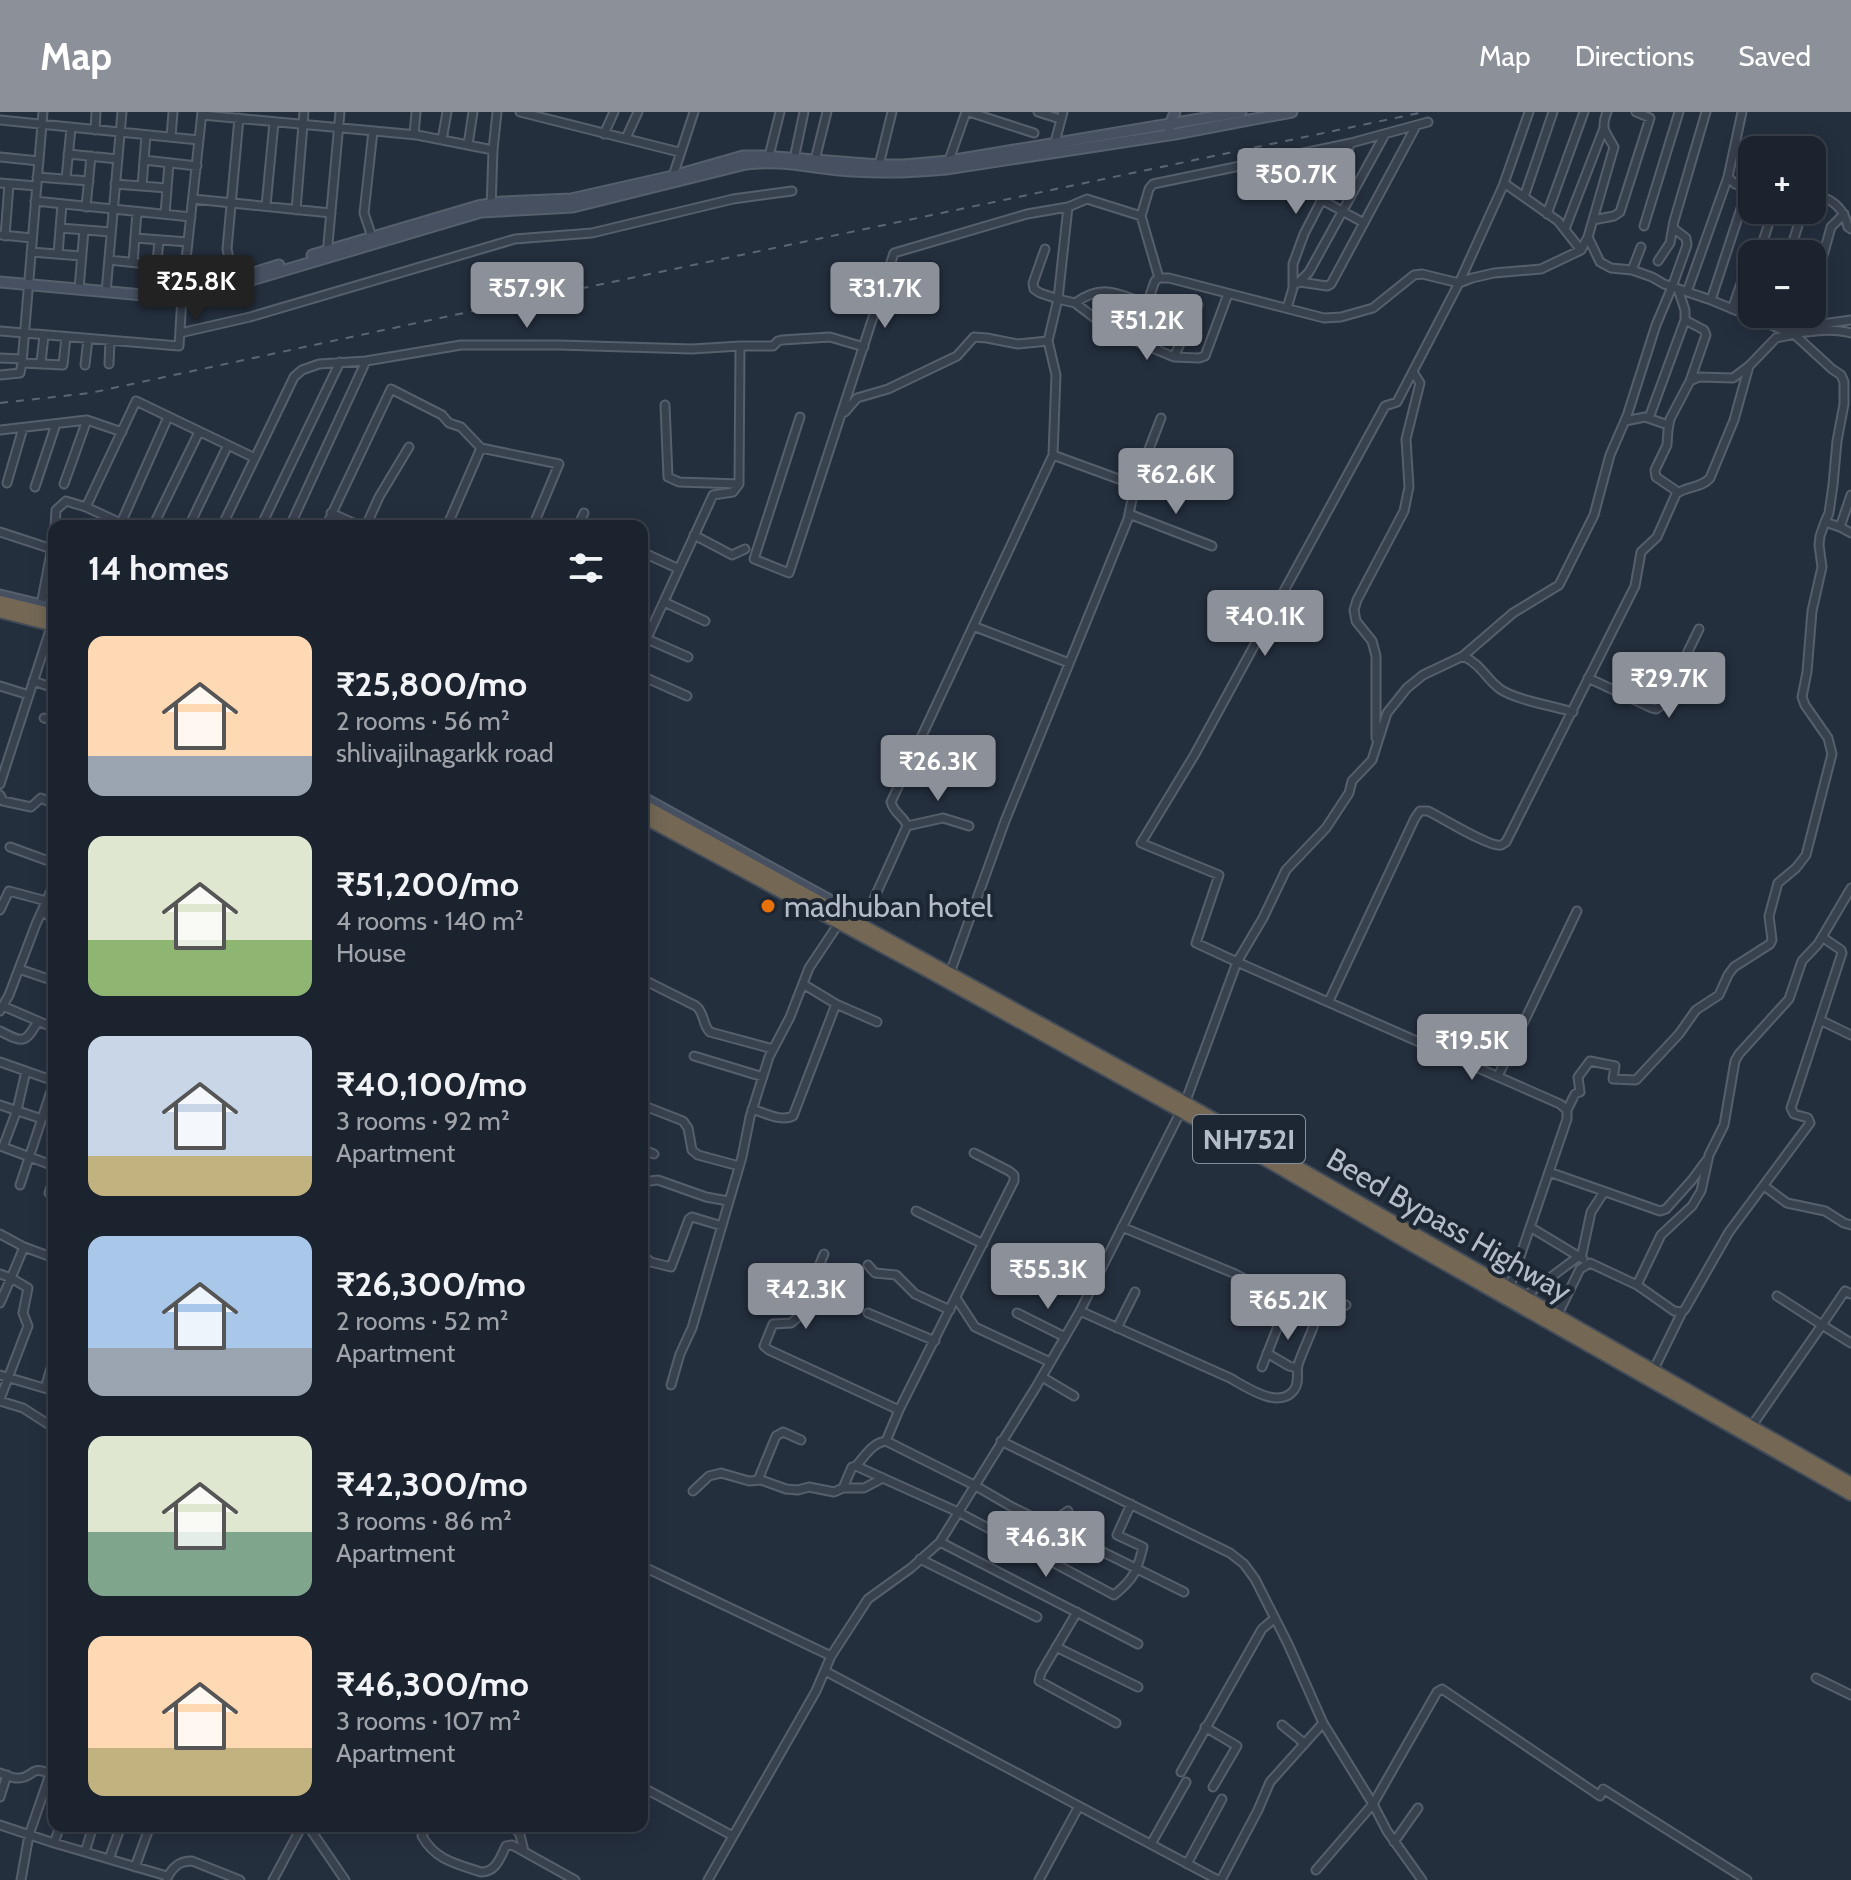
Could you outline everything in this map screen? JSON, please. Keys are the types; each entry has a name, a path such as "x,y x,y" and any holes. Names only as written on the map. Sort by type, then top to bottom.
{"highway":[{"path":"0,602 48,614"},
{"path":"0,611 48,626"},
{"name":"Beed Bypass Highway","path":"648,809 842,923"},
{"name":"Beed Bypass Highway","path":"648,822 842,923 950,973 1851,1494"},
{"name":"Beed Bypass Highway","path":"863,931 1524,1297 1851,1484"}],"street":[{"path":"14,122 15,112"},
{"path":"0,375 20,373 22,361 43,112"},
{"path":"95,130 96,112"},
{"path":"106,292 122,112"},
{"path":"171,137 173,112"},
{"path":"296,210 304,112"},
{"path":"327,254 340,112"},
{"path":"414,135 416,112"},
{"path":"442,140 447,112"},
{"path":"468,145 473,112"},
{"path":"491,208 495,112"},
{"path":"520,112 679,152"},
{"path":"604,134 614,112"},
{"path":"626,138 638,112"},
{"path":"673,176 694,112"},
{"path":"768,160 780,112"},
{"path":"794,159 804,112"},
{"path":"814,164 827,112"},
{"path":"879,165 892,112"},
{"path":"947,165 967,112 1034,133"},
{"path":"1038,112 1062,116 1054,148"},
{"path":"1173,129 1175,112"},
{"path":"1173,129 1184,112"},
{"path":"1173,129 1241,112"},
{"path":"187,297 233,278 481,212 502,202 571,199 673,176 743,156 877,172 911,172 1292,112"},
{"path":"1529,112 1504,183 1459,283 1413,372 1397,402 1385,406 1378,417 1195,754 1141,843 1219,875 1196,943 1498,1076 1567,1110"},
{"path":"1524,197 1553,112"},
{"path":"1547,214 1584,112"},
{"path":"1134,340 1155,281 1159,278 1324,318 1341,317 1373,308 1414,275 1459,283 1494,273 1541,269 1581,250 1588,237 1614,147 1605,134 1603,123 1607,112"},
{"path":"1593,220 1620,212 1650,118 1636,112"},
{"path":"1644,226 1679,112"},
{"path":"1658,261 1670,243 1706,112"},
{"path":"708,1880 816,1691 831,1656 868,1599 940,1542 1042,1377 1080,1311 1183,1107 1237,962 1286,870 1326,828 1349,793 1352,781 1372,760 1387,713 1407,688 1423,675 1463,656 1513,613 1559,585 1588,532 1610,455 1625,421 1656,325 1679,290 1728,177 1742,112"},
{"path":"0,331 179,346 187,297 188,242 202,113 414,135 493,150"},
{"path":"233,278 227,249 239,118"},
{"path":"0,120 199,140"},
{"path":"266,206 274,122"},
{"path":"1159,278 1141,216 1153,184 1351,143 1428,122"},
{"path":"1297,285 1331,284 1416,126"},
{"path":"66,179 71,128"},
{"path":"1565,229 1604,128"},
{"path":"372,237 364,213 373,131"},
{"path":"142,186 146,135"},
{"path":"1287,308 1297,285 1309,272 1385,135"},
{"path":"1297,285 1293,264 1304,234 1351,143"},
{"path":"68,154 118,159"},
{"path":"86,207 91,156"},
{"path":"0,157 39,161"},
{"path":"0,282 187,297 201,295 372,237 491,208 573,207 768,160 794,159 814,164 947,165"},
{"path":"144,160 197,166"},
{"path":"165,214 169,163"},
{"path":"1728,177 1738,185"},
{"path":"32,238 2,235 4,184 66,179 89,181"},
{"path":"1504,183 1558,221 1581,250"},
{"path":"115,184 167,188"},
{"path":"180,333 250,317 515,239 592,233 733,199 792,191"},
{"path":"1826,197 1839,207 1851,229"},
{"path":"193,199 331,213"},
{"path":"800,417 754,559 789,573 894,253 1027,214 1068,207 1087,199 1141,216"},
{"path":"1322,200 1364,223"},
{"path":"35,201 191,217"},
{"path":"58,254 62,204"},
{"path":"863,931 907,826 893,810 891,802 1053,455 1056,375 1048,341 1058,299 1068,207"},
{"path":"133,262 137,212"},
{"path":"1826,244 1831,227 1844,214"},
{"path":"1711,300 1738,224"},
{"path":"60,228 111,232"},
{"path":"1649,418 1685,320 1679,290 1688,242 1673,228"},
{"path":"79,289 84,230"},
{"path":"1588,237 1600,262 1611,268 1632,270 1738,311"},
{"path":"135,238 188,242"},
{"path":"154,296 159,240"},
{"path":"1632,270 1641,247"},
{"path":"1045,249 1033,283 1034,289 1075,303 1112,331 1174,357 1205,356 1228,294"},
{"path":"31,252 81,256"},
{"path":"109,260 157,265"},
{"path":"1075,303 1089,293 1107,291 1147,304"},
{"path":"1732,309 1738,292"},
{"path":"1174,357 1198,305"},
{"path":"1155,349 1171,311"},
{"path":"1678,492 1656,477 1655,473 1667,445 1668,425 1690,381 1706,335 1704,330 1685,320"},
{"path":"1826,323 1851,320"},
{"path":"1509,1289 1567,1119 1567,1110 1575,1094 1580,1092 1578,1077 1590,1061 1615,1066 1613,1079 1636,1080 1679,1034 1696,1010 1719,995 1734,967 1770,944 1768,920 1776,889 1780,880 1796,868 1806,855 1832,754 1828,738 1802,697 1812,611 1822,567 1820,536 1829,513 1837,441 1848,382 1795,335 1779,328"},
{"path":"1804,332 1810,328"},
{"path":"1690,381 1699,377 1733,378 1776,338 1817,330 1851,333"},
{"path":"41,362 44,336"},
{"path":"0,358 63,365 66,337"},
{"path":"225,520 294,377 302,370 319,364 366,361 461,345 692,349 773,346 782,340 830,337 864,347"},
{"path":"841,417 857,398 888,389 957,356 974,337 1018,344 1048,341"},
{"path":"85,365 88,339"},
{"path":"109,364 110,341"},
{"path":"648,637 713,495 733,492 739,484 740,346"},
{"path":"293,520 366,361"},
{"path":"264,520 340,362"},
{"path":"1329,1001 1420,811 1428,811 1496,846 1506,842 1637,582 1641,552 1657,537 1678,492 1705,483 1710,478 1734,420 1749,366"},
{"path":"1376,746 1376,656 1372,641 1356,621 1354,610 1404,511 1409,487 1406,439 1420,383 1413,372"},
{"path":"328,520 391,389 461,427 481,448 559,464 536,520"},
{"path":"86,507 136,401 255,458"},
{"path":"665,405 668,477 679,482 739,484"},
{"path":"126,520 168,417"},
{"path":"950,973 1005,821 1129,514 1135,485 1161,418"},
{"path":"1625,421 1649,418 1668,425"},
{"path":"0,430 87,420 122,432"},
{"path":"64,484 87,420"},
{"path":"35,487 56,424"},
{"path":"7,483 23,428"},
{"path":"156,520 199,432"},
{"path":"192,520 228,445"},
{"path":"366,520 409,447"},
{"path":"450,520 481,448"},
{"path":"1053,455 1135,485"},
{"path":"1840,527 1851,495"},
{"path":"55,520 56,510 66,501 113,520"},
{"path":"331,513 348,520"},
{"path":"581,520 584,513"},
{"path":"1129,514 1212,546"},
{"path":"1825,522 1851,533"},
{"path":"0,532 48,548"},
{"path":"694,535 732,555 745,549"},
{"path":"648,555 679,569"},
{"path":"41,605 48,569"},
{"path":"0,595 48,607"},
{"path":"664,602 705,621"},
{"path":"0,617 48,627"},
{"path":"973,626 1069,663"},
{"path":"1588,678 1658,708 1699,629"},
{"path":"648,639 688,657"},
{"path":"0,784 48,641"},
{"path":"1463,656 1477,663 1500,689 1573,712"},
{"path":"648,679 687,696"},
{"path":"33,681 48,686"},
{"path":"0,686 29,695"},
{"path":"44,718 48,719"},
{"path":"0,795 3,801 31,807 41,798 48,801"},
{"path":"648,800 848,910 809,968 790,1017 773,1049 752,1109 739,1166 692,1328 671,1385"},
{"path":"907,826 943,818 969,826"},
{"path":"10,847 48,861"},
{"path":"1549,1172 1660,1211 1666,1209 1692,1180 1724,1125 1739,1054 1789,999 1802,961 1816,947 1851,888"},
{"path":"0,910 9,891 46,901"},
{"path":"48,897 1,1008 48,1025"},
{"path":"1498,1076 1577,911"},
{"path":"42,912 48,916"},
{"path":"1652,1371 1729,1232 1810,1123 1808,1118 1794,1114 1791,1108 1842,953 1822,937"},
{"path":"19,969 48,979"},
{"path":"648,982 701,1010 710,1032 773,1049"},
{"path":"803,984 836,1004 877,1022"},
{"path":"752,1109 783,1119 793,1116 836,1004"},
{"path":"1820,1020 1851,1035"},
{"path":"0,1031 18,1041 25,1040 38,1021"},
{"path":"694,1056 763,1077"},
{"path":"0,1062 48,1079"},
{"path":"26,1071 17,1110 2,1146 48,1164"},
{"path":"20,1185 48,1100"},
{"path":"0,1105 42,1119"},
{"path":"648,1107 683,1121 688,1128 692,1150 698,1155 739,1166"},
{"path":"648,1152 654,1154"},
{"path":"886,1441 1014,1181 1014,1175 974,1153"},
{"path":"1637,1285 1661,1235 1697,1199 1709,1155"},
{"path":"648,1181 658,1180 706,1197 728,1201"},
{"path":"1764,1186 1787,1203 1825,1211 1851,1225"},
{"path":"1524,1297 1583,1252 1591,1212 1604,1192"},
{"path":"916,1211 983,1244"},
{"path":"648,1260 671,1267 692,1217 722,1226"},
{"path":"1122,1227 1233,1273 1317,1316 1346,1305"},
{"path":"1530,1227 1590,1263 1637,1285 1674,1311 1682,1312"},
{"path":"0,1234 48,1257"},
{"path":"0,1303 24,1247"},
{"path":"824,1254 797,1318 791,1323 773,1324 764,1346 899,1410"},
{"path":"1557,1316 1580,1269 1590,1263"},
{"path":"868,1265 875,1273 896,1275 915,1294 950,1310"},
{"path":"0,1274 28,1288 23,1313 28,1326 0,1400 23,1408 48,1424"},
{"path":"1751,1427 1845,1291 1851,1294"},
{"path":"1117,1328 1135,1292"},
{"path":"1777,1296 1851,1343"},
{"path":"956,1298 975,1327 1050,1362"},
{"path":"1262,1367 1289,1302"},
{"path":"1080,1311 1271,1398 1286,1397 1293,1391 1298,1380 1297,1368 1317,1316"},
{"path":"868,1313 935,1341"},
{"path":"1017,1313 1065,1337"},
{"path":"1267,1353 1297,1368"},
{"path":"0,1375 48,1389"},
{"path":"1042,1377 1074,1396"},
{"path":"45,1388 48,1378"},
{"path":"758,1480 776,1436 783,1432 801,1440"},
{"path":"843,1488 852,1467 872,1447 886,1441 1184,1592"},
{"path":"1001,1441 1237,1557 1250,1572 1275,1618 1323,1723 1419,1879"},
{"path":"856,1466 958,1512 1114,1595 1130,1583 1138,1569 1143,1547 1117,1535 1131,1504"},
{"path":"693,1491 709,1476 718,1473 792,1490 809,1487 834,1492 843,1488 864,1488 883,1478"},
{"path":"1051,1526 1053,1521 1068,1511"},
{"path":"940,1542 1138,1644"},
{"path":"920,1559 1037,1617"},
{"path":"648,1569 831,1656"},
{"path":"1077,1612 1039,1681 1116,1723"},
{"path":"1181,1772 1262,1629 1275,1618"},
{"path":"1056,1647 1138,1687"},
{"path":"825,1671 1219,1880 1270,1782 1323,1723"},
{"path":"1816,1678 1851,1695"},
{"path":"1316,1870 1373,1804 1437,1692 1442,1689 1600,1796 1603,1789 1747,1880"},
{"path":"1282,1725 1304,1743"},
{"path":"1205,1727 1237,1746 1213,1787"},
{"path":"0,1797 4,1774 19,1779 34,1771 48,1770"},
{"path":"21,1880 29,1835 48,1781"},
{"path":"1151,1844 1186,1782"},
{"path":"648,1790 733,1836"},
{"path":"1187,1864 1222,1799"},
{"path":"1039,1880 1079,1806"},
{"path":"1394,1842 1418,1808"},
{"path":"0,1825 167,1878 175,1866 192,1861 240,1880"},
{"path":"54,1843 58,1832"},
{"path":"85,1852 91,1832"},
{"path":"109,1859 119,1832"},
{"path":"135,1867 148,1832"},
{"path":"273,1880 301,1832"},
{"path":"309,1832 345,1880"},
{"path":"424,1832 422,1838 438,1856 481,1872 494,1868 508,1844 575,1880"},
{"path":"518,1832 524,1851"}],"railway":[{"path":"0,403 90,393 1424,112"}],"place":[{"name":"madhuban hotel","path":"768,906"}]}
